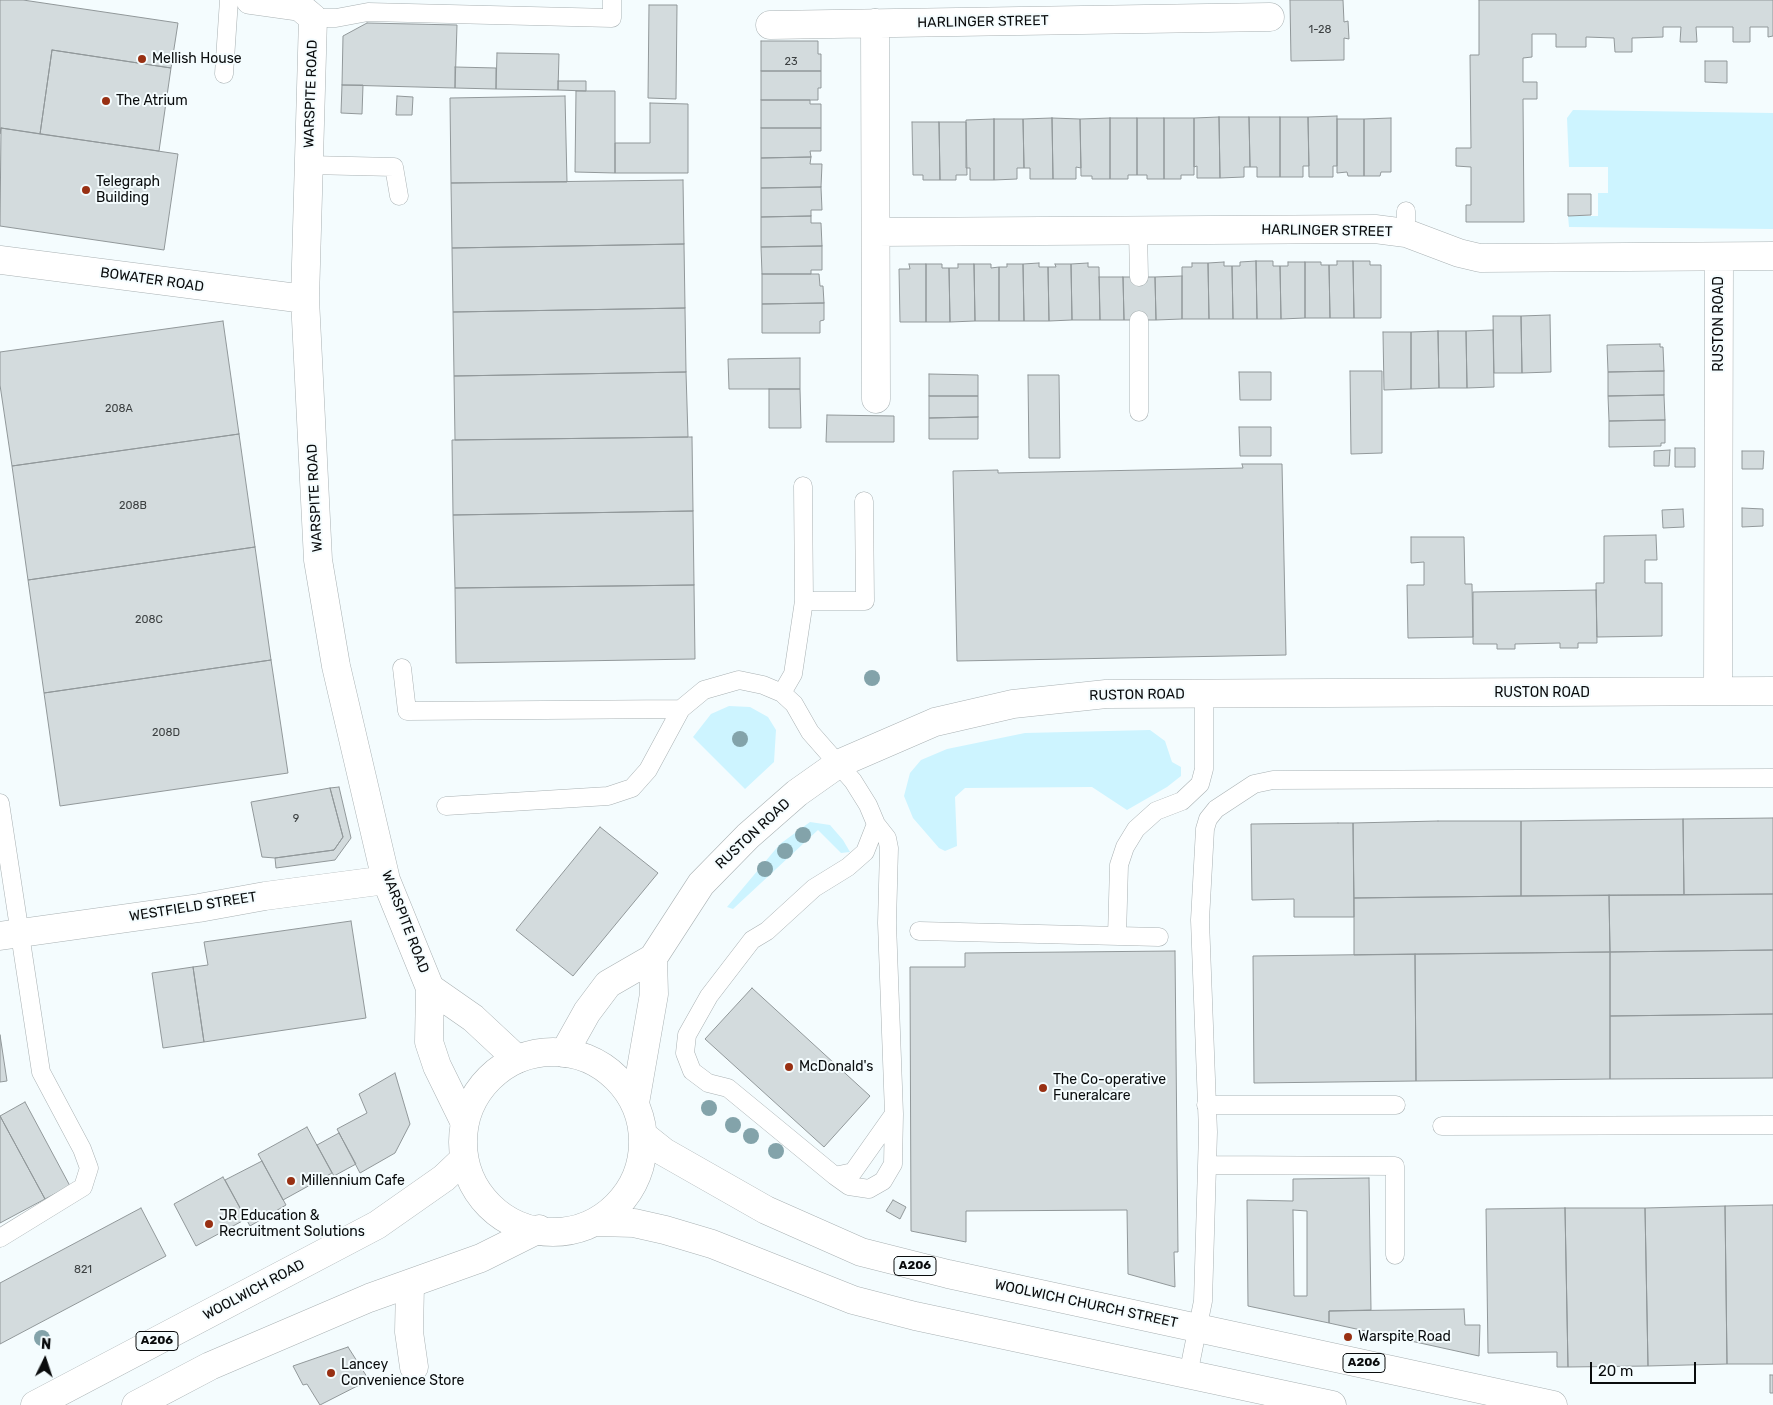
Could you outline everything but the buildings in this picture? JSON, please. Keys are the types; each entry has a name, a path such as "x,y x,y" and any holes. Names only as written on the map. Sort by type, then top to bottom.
{"street":[{"path":"250,0 305,8"},
{"name":"WARSPITE ROAD","path":"305,8 309,165 305,299 318,560 336,666 386,880 430,988 430,1042 437,1066 464,1121"},
{"name":"HARLINGER STREET","path":"770,25 1270,16"},
{"path":"875,23 876,399"},
{"name":"HARLINGER STREET","path":"876,232 1375,229 1406,222 1459,254 1480,258 1719,258 1773,256"},
{"name":"RUSTON ROAD","path":"1718,691 1719,258"},
{"name":"BOWATER ROAD","path":"0,260 305,299"},
{"name":"RUSTON ROAD","path":"564,1053 588,1012 608,984 653,958 701,884 748,836 797,793 838,764 935,722 1013,704 1106,694 1773,691"},
{"name":"WESTFIELD STREET","path":"10,934 386,880"},
{"path":"636,1103 616,1077 592,1061 564,1053 540,1053 517,1059 485,1084 474,1099 464,1121 463,1160 469,1182 480,1198 493,1211 509,1220 539,1229 573,1230 597,1222 615,1211 629,1193 637,1176 644,1136 636,1103 654,994 653,958"},
{"name":"WARSPITE ROAD","path":"430,988 473,1018 495,1041 517,1059"},
{"name":"WOOLWICH CHURCH STREET","path":"644,1136 664,1152 766,1210 861,1252 966,1278 1553,1405"},
{"name":"WOOLWICH ROAD","path":"35,1405 377,1225 444,1178 463,1160"},
{"path":"597,1222 634,1223 665,1230 730,1251 853,1300 908,1314 1332,1405"},
{"path":"136,1405 210,1366 369,1298 481,1258 539,1229"},
{"path":"410,1284 409,1332 414,1366"}],"lane":[{"path":"224,74 229,0"},
{"path":"305,8 336,18 368,12 612,18 612,0"},
{"path":"309,165 394,166 399,196"},
{"path":"1138,231 1139,277"},
{"path":"1139,320 1139,412"},
{"path":"782,693 792,674 804,601 804,486"},
{"path":"804,601 865,601 864,501"},
{"path":"402,668 407,711 681,709"},
{"path":"446,806 608,796 632,788 648,770 681,709 704,690 739,680 763,685 782,693 794,704 810,732 863,796 876,824 887,838 889,848 887,923 894,1114 893,1164 883,1181 869,1189 850,1186 835,1176 728,1088 708,1083 692,1071 686,1053 687,1035 709,996 752,940 767,931 814,888 848,867 865,852 876,824"},
{"path":"1118,936 1119,865 1125,847 1136,829 1156,810 1182,801 1200,784 1204,769 1204,695"},
{"path":"1188,1375 1203,1301 1207,1165 1200,920 1205,829 1208,820 1216,809 1254,784 1273,780 1773,778"},
{"path":"0,803 10,934 41,1072 82,1149 89,1168 84,1186 0,1238"},
{"path":"919,931 1159,937"},
{"path":"1206,1105 1396,1105"},
{"path":"835,1176 853,1172 894,1114"},
{"path":"1442,1126 1773,1125"},
{"path":"1207,1165 1396,1166 1395,1255"}],"shaded area":[{"path":"1573,110 1773,113 1773,229 1569,227 1568,216 1598,216 1598,193 1608,193 1608,167 1569,167 1567,118"},
{"path":"729,706 750,707 768,717 776,730 774,762 745,789 693,737 711,714"},
{"path":"1150,730 1165,741 1172,762 1181,767 1181,776 1167,787 1127,810 1092,787 965,788 955,797 957,846 945,851 939,848 913,818 904,796 910,773 921,760 947,749 1025,733"},
{"path":"810,822 830,825 843,840 850,852 841,853 818,830 733,909 727,907 780,844"}],"place":[{"name":"Mellish House","path":"142,59"},
{"name":"The Atrium","path":"106,101"},
{"name":"Telegraph Building","path":"86,190"},
{"name":"McDonald's","path":"789,1067"},
{"name":"The Co-operative Funeralcare","path":"1043,1088"},
{"name":"Millennium Cafe","path":"291,1181"},
{"name":"JR Education & Recruitment Solutions","path":"209,1224"},
{"name":"Warspite Road","path":"1348,1337"},
{"name":"Lancey Convenience Store","path":"331,1373"}]}
